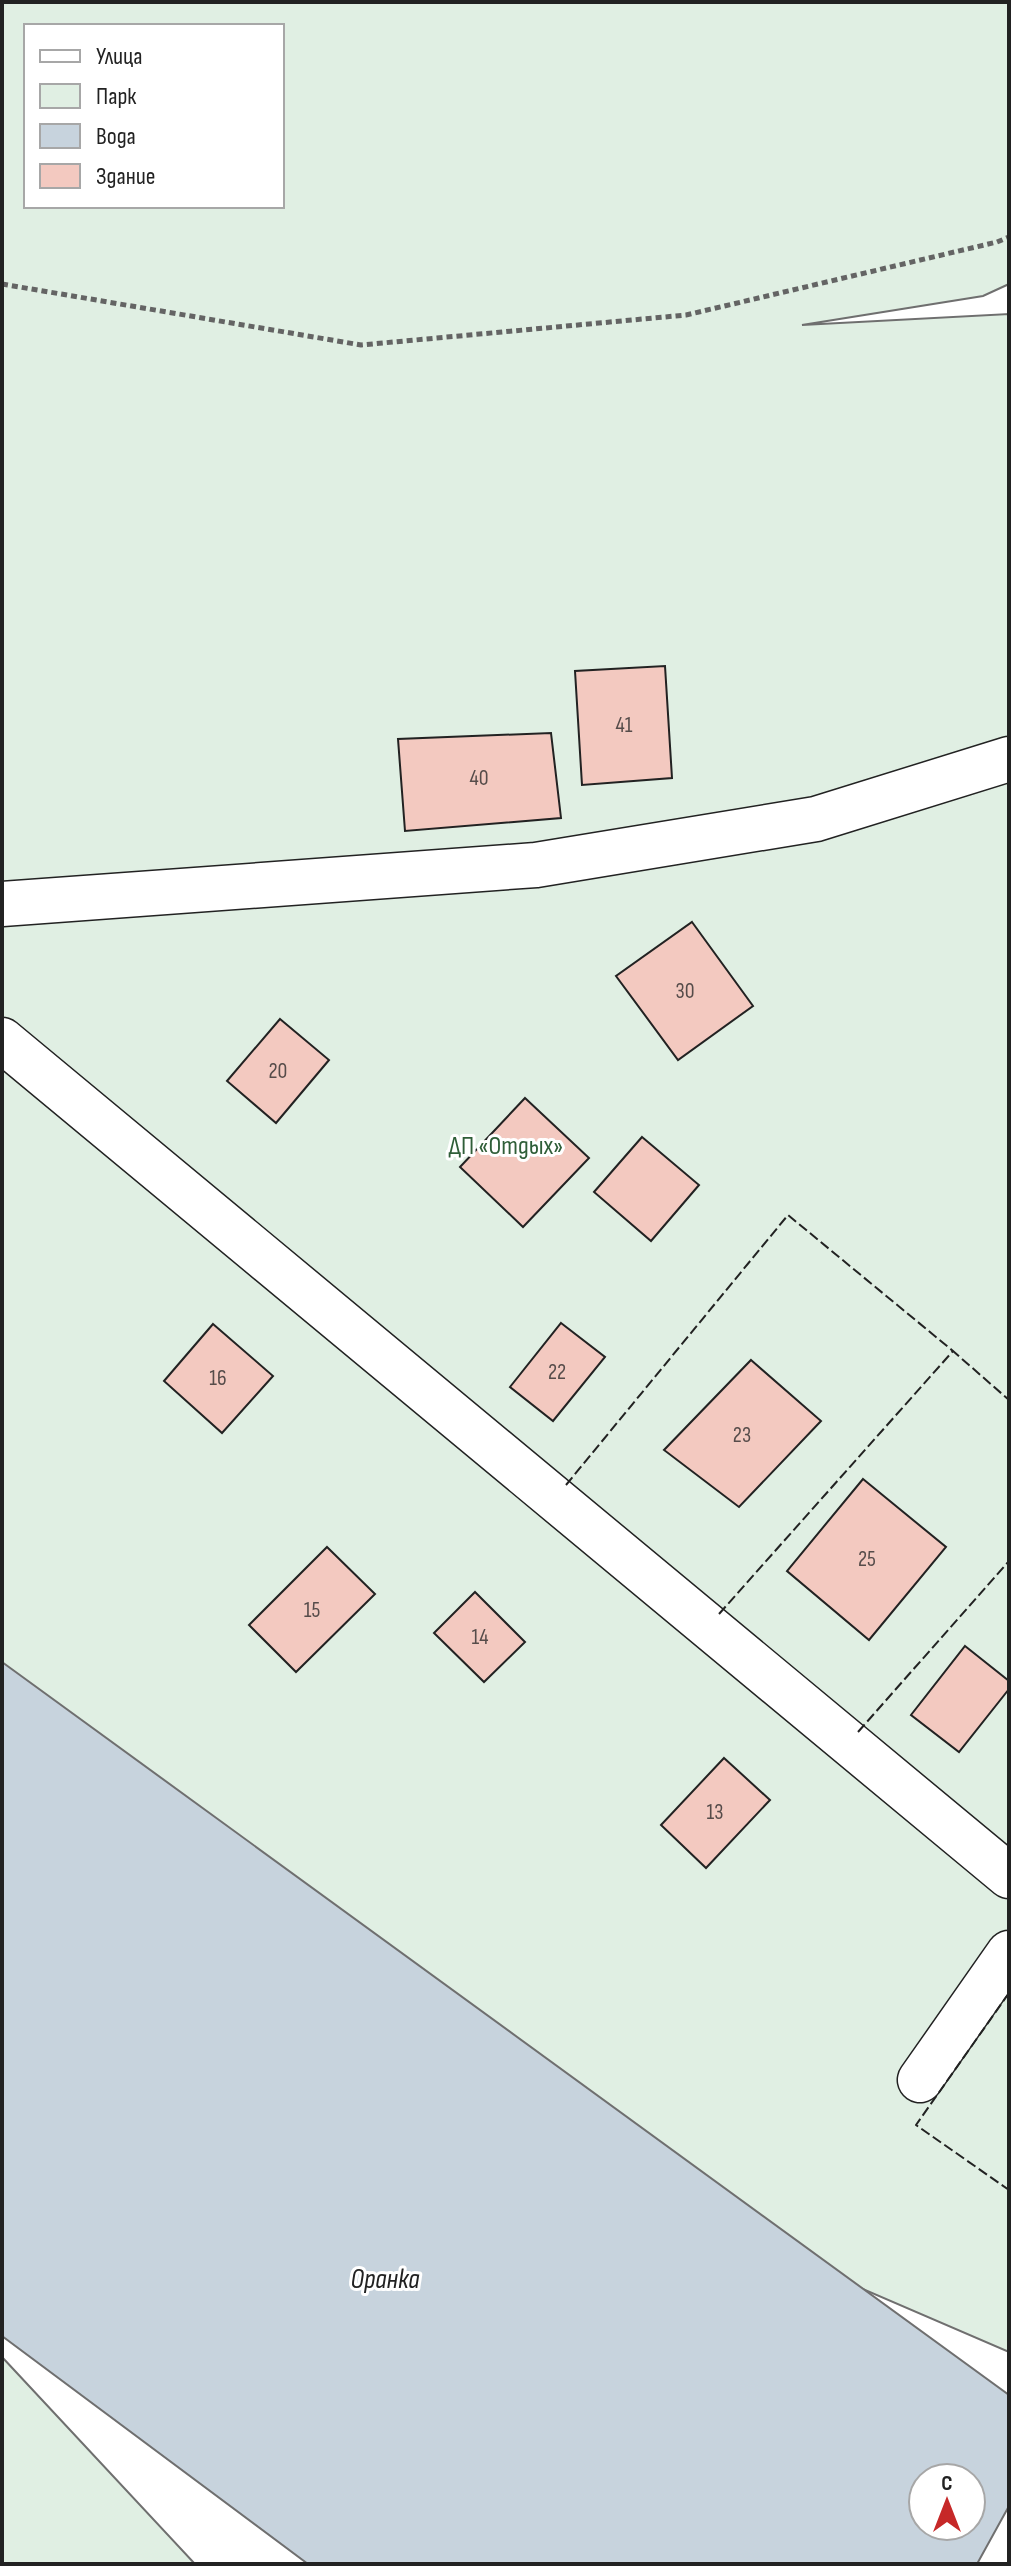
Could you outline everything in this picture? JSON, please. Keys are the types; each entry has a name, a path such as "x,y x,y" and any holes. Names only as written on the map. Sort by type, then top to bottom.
{"lane":[{"path":"2,904 536,865 816,819 1009,759"},
{"path":"2,1040 1009,1876"},
{"path":"920,2080 1009,1953"}],"path":[{"path":"2,284 361,345 686,315 1009,237"}],"green space":[{"name":"ДП «Отдых»","path":"2,2 1009,2 1009,284 983,296 802,325 1009,314 1009,2352 2,1918"},
{"path":"2,2357 195,2564 2,2564"}],"water":[{"name":"Оранка","path":"2,1662 1009,2395 1009,2506 977,2564 308,2564 2,2336"}],"building":[{"path":"665,666 672,778 582,785 575,671"},
{"path":"551,733 561,818 405,831 398,739"},
{"path":"692,922 753,1006 678,1060 616,976"},
{"path":"280,1019 329,1060 276,1123 227,1081"},
{"path":"525,1098 589,1158 523,1227 460,1167"},
{"path":"642,1137 699,1185 651,1241 594,1192"},
{"path":"561,1323 605,1357 553,1421 510,1387"},
{"path":"213,1324 273,1376 222,1433 164,1381"},
{"path":"751,1360 821,1421 739,1507 664,1450"},
{"path":"863,1479 946,1547 869,1640 787,1571"},
{"path":"327,1547 375,1594 296,1672 249,1625"},
{"path":"475,1592 525,1642 484,1682 434,1633"},
{"path":"965,1646 1009,1681 1009,1689 959,1752 911,1715"},
{"path":"724,1758 770,1800 706,1868 661,1825"}],"fence":[{"path":"566,1485 788,1215 953,1351"},
{"path":"719,1614 953,1351 1009,1400"},
{"path":"858,1732 1009,1561"},
{"path":"1009,1993 916,2125 1009,2190"}]}
